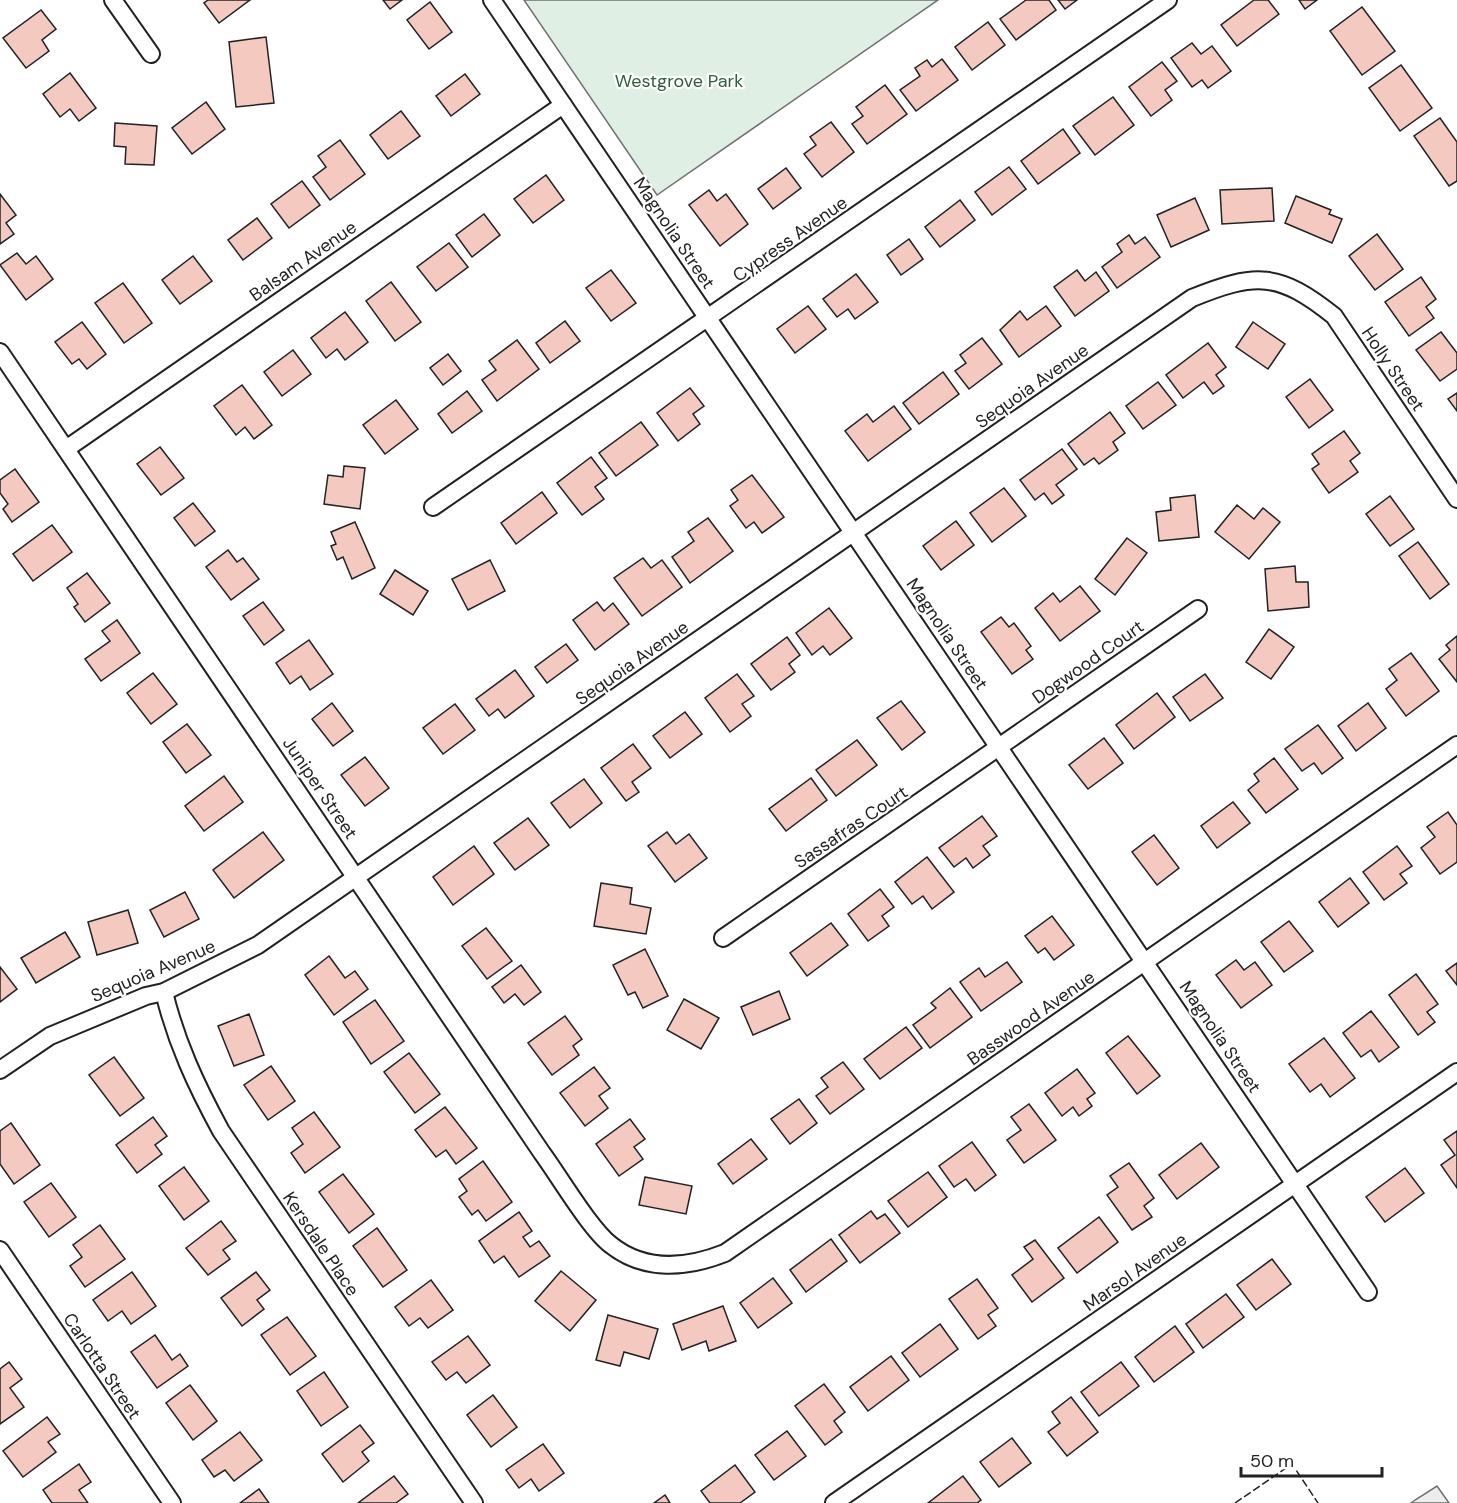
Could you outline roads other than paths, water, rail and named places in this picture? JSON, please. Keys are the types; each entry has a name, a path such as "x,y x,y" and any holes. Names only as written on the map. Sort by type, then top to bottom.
{"street":[{"path":"113,0 151,54"},
{"name":"Magnolia Street","path":"492,0 855,532 1368,1292"},
{"name":"Cypress Avenue","path":"433,507 709,319 1168,0"},
{"name":"Balsam Avenue","path":"66,448 563,105"},
{"name":"Sequoia Avenue","path":"0,1070 50,1036 146,996 164,992 258,945 358,878 1192,298 1233,281 1278,281"},
{"name":"Holly Street","path":"1278,281 1306,294 1334,316 1457,499"},
{"name":"Juniper Street","path":"0,352 542,1153 610,1245"},
{"name":"Dogwood Court","path":"1000,748 1198,609"},
{"name":"Basswood Avenue","path":"610,1245 630,1256 669,1266 697,1264 724,1253 1457,745"},
{"name":"Sassafras Court","path":"723,938 1000,748"},
{"name":"Kersdale Place","path":"164,992 174,1031 193,1079 221,1131 474,1503"},
{"name":"Marsol Avenue","path":"834,1503 1457,1072"},
{"name":"Carlotta Street","path":"0,1250 172,1503"}],"park label":[{"name":"Westgrove Park","path":"679,81"}]}
